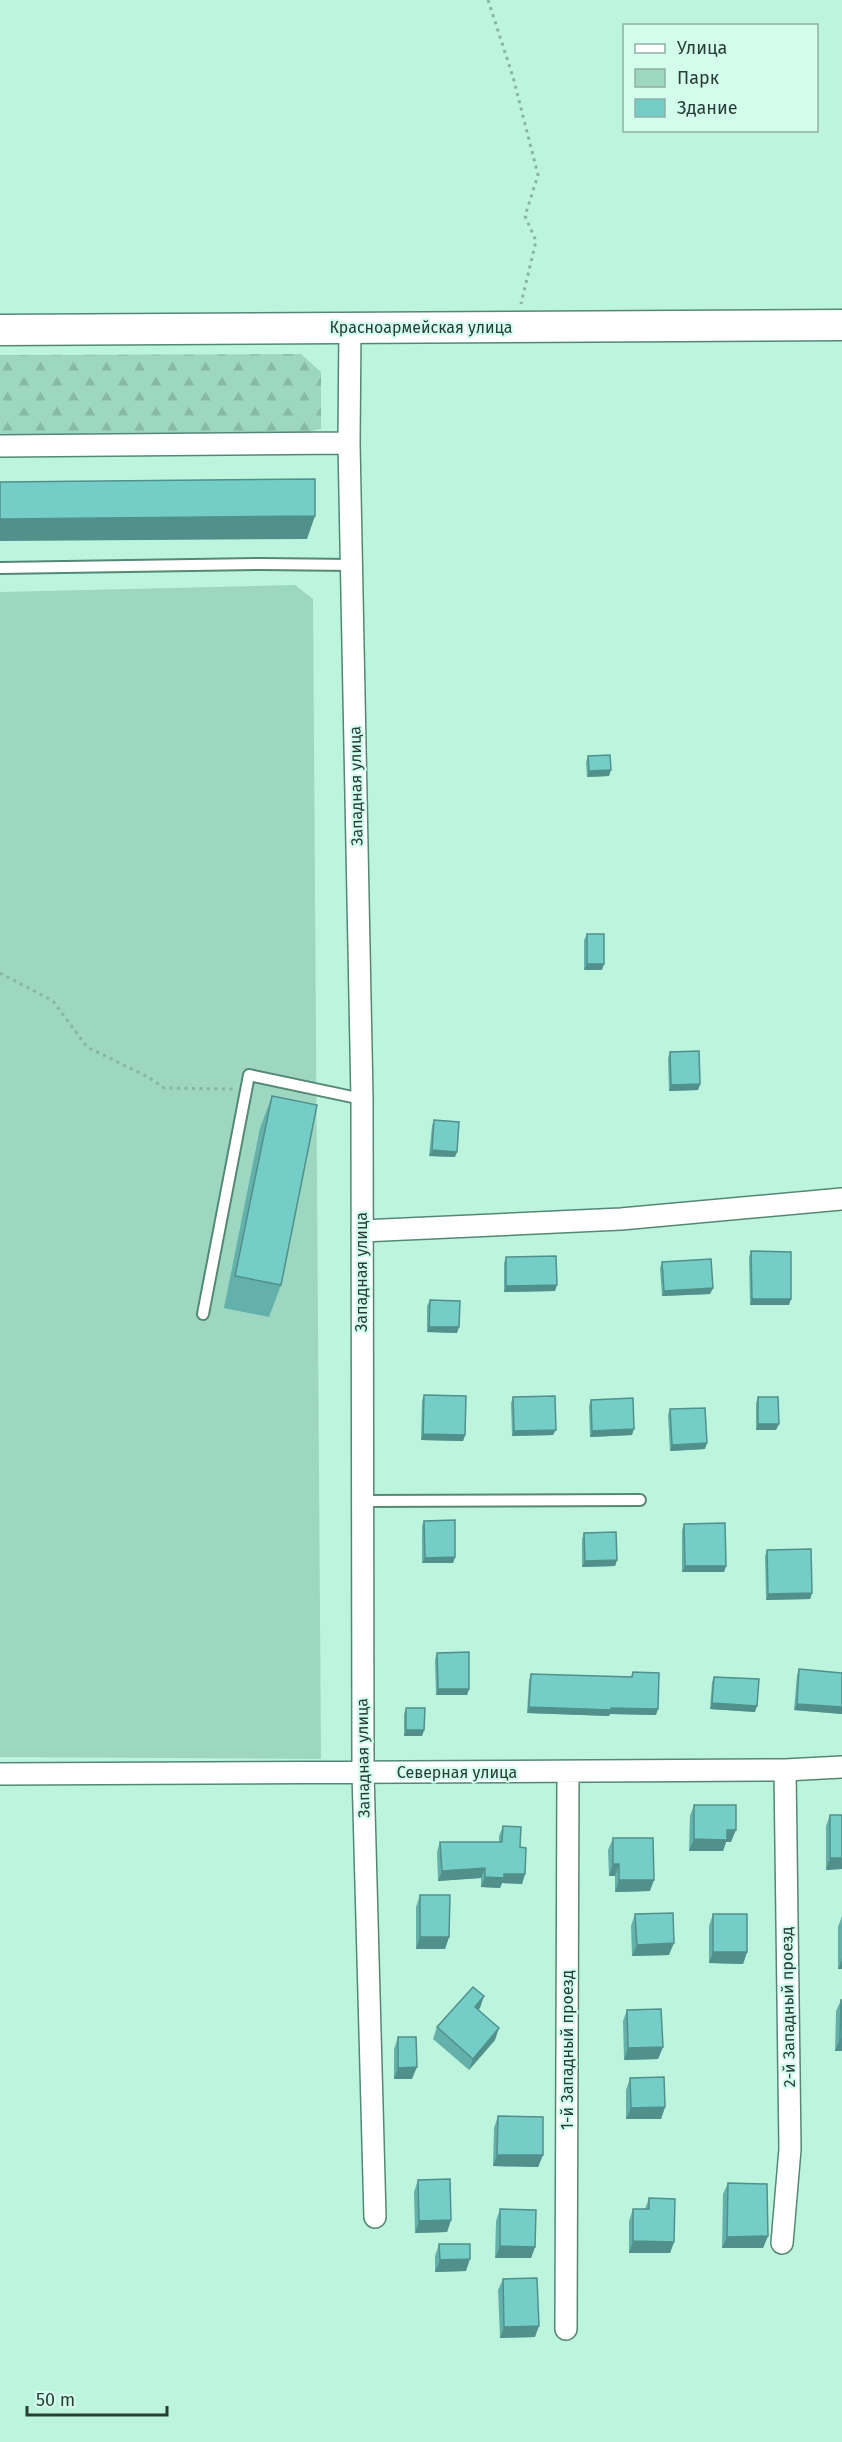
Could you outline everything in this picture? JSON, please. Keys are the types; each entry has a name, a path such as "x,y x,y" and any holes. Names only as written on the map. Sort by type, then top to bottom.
{"main road":[{"name":"Красноармейская улица","path":"0,330 842,325"}],"street":[{"name":"Западная улица","path":"351,327 350,443 362,1099 363,1772 375,2217"},
{"path":"0,447 350,443"},
{"path":"362,1231 621,1219 842,1199"},
{"name":"Северная улица","path":"0,1774 568,1772 786,1770 842,1767"},
{"name":"2-й Западный проезд","path":"782,2243 790,2149 786,1770"},
{"name":"1-й Западный проезд","path":"566,2329 568,1772"}],"lane":[{"path":"0,568 353,565"},
{"path":"203,1314 249,1075 362,1099"},
{"path":"361,1501 640,1500"}],"path":[{"path":"489,0 513,77 538,176 525,216 536,241 515,327"},
{"path":"0,973 53,1001 87,1047 148,1077 165,1088 247,1089"}],"green space":[{"path":"301,354 321,372 321,429 298,434 0,437 0,355"},
{"path":"295,585 313,599 321,1759 0,1757 0,592"}],"building":[{"path":"315,479 315,516 0,519 0,482"},
{"path":"610,755 611,770 589,771 588,756"},
{"path":"587,934 604,934 604,964 587,964"},
{"path":"699,1051 700,1084 671,1085 670,1052"},
{"path":"272,1096 317,1105 281,1285 235,1276"},
{"path":"434,1120 459,1122 457,1152 432,1150"},
{"path":"751,1251 791,1252 791,1299 752,1299"},
{"path":"556,1256 557,1285 506,1286 506,1257"},
{"path":"711,1259 713,1288 664,1291 662,1262"},
{"path":"430,1300 460,1301 459,1327 429,1327"},
{"path":"424,1395 466,1396 465,1435 423,1434"},
{"path":"555,1396 556,1430 514,1431 513,1397"},
{"path":"758,1397 778,1397 779,1424 758,1424"},
{"path":"633,1398 634,1429 592,1431 591,1400"},
{"path":"705,1408 707,1443 672,1445 670,1409"},
{"path":"455,1520 455,1557 425,1558 424,1521"},
{"path":"725,1523 726,1566 685,1566 684,1524"},
{"path":"616,1532 617,1560 585,1561 584,1533"},
{"path":"811,1549 812,1593 768,1594 767,1550"},
{"path":"469,1652 469,1689 438,1689 437,1653"},
{"path":"799,1669 842,1673 842,1707 797,1704"},
{"path":"633,1672 659,1673 658,1709 529,1707 531,1674 632,1677"},
{"path":"714,1677 759,1679 757,1706 712,1703"},
{"path":"406,1708 425,1708 424,1730 406,1730"},
{"path":"694,1805 736,1805 736,1830 727,1830 727,1840 694,1839"},
{"path":"830,1815 842,1815 842,1858 830,1858"},
{"path":"503,1826 521,1827 520,1847 526,1848 525,1874 504,1874 504,1878 485,1877 485,1868 442,1871 440,1842 502,1842"},
{"path":"613,1838 653,1838 654,1880 619,1880 619,1864 613,1864"},
{"path":"420,1895 450,1895 449,1937 420,1937"},
{"path":"673,1913 674,1943 637,1945 635,1914"},
{"path":"713,1914 747,1914 747,1952 713,1952"},
{"path":"473,1987 484,1996 475,2007 499,2028 473,2059 437,2027"},
{"path":"841,2000 842,2039 840,2039"},
{"path":"661,2009 663,2047 628,2048 627,2010"},
{"path":"398,2037 416,2037 417,2067 398,2068"},
{"path":"664,2077 665,2107 631,2108 630,2078"},
{"path":"498,2116 543,2117 543,2155 497,2155"},
{"path":"450,2179 451,2220 419,2221 418,2180"},
{"path":"728,2183 767,2184 768,2236 727,2237"},
{"path":"649,2198 675,2199 674,2242 633,2241 633,2209 649,2209"},
{"path":"500,2209 536,2210 535,2247 500,2246"},
{"path":"439,2244 470,2244 470,2259 440,2260"},
{"path":"537,2278 539,2326 504,2327 503,2279"}]}
